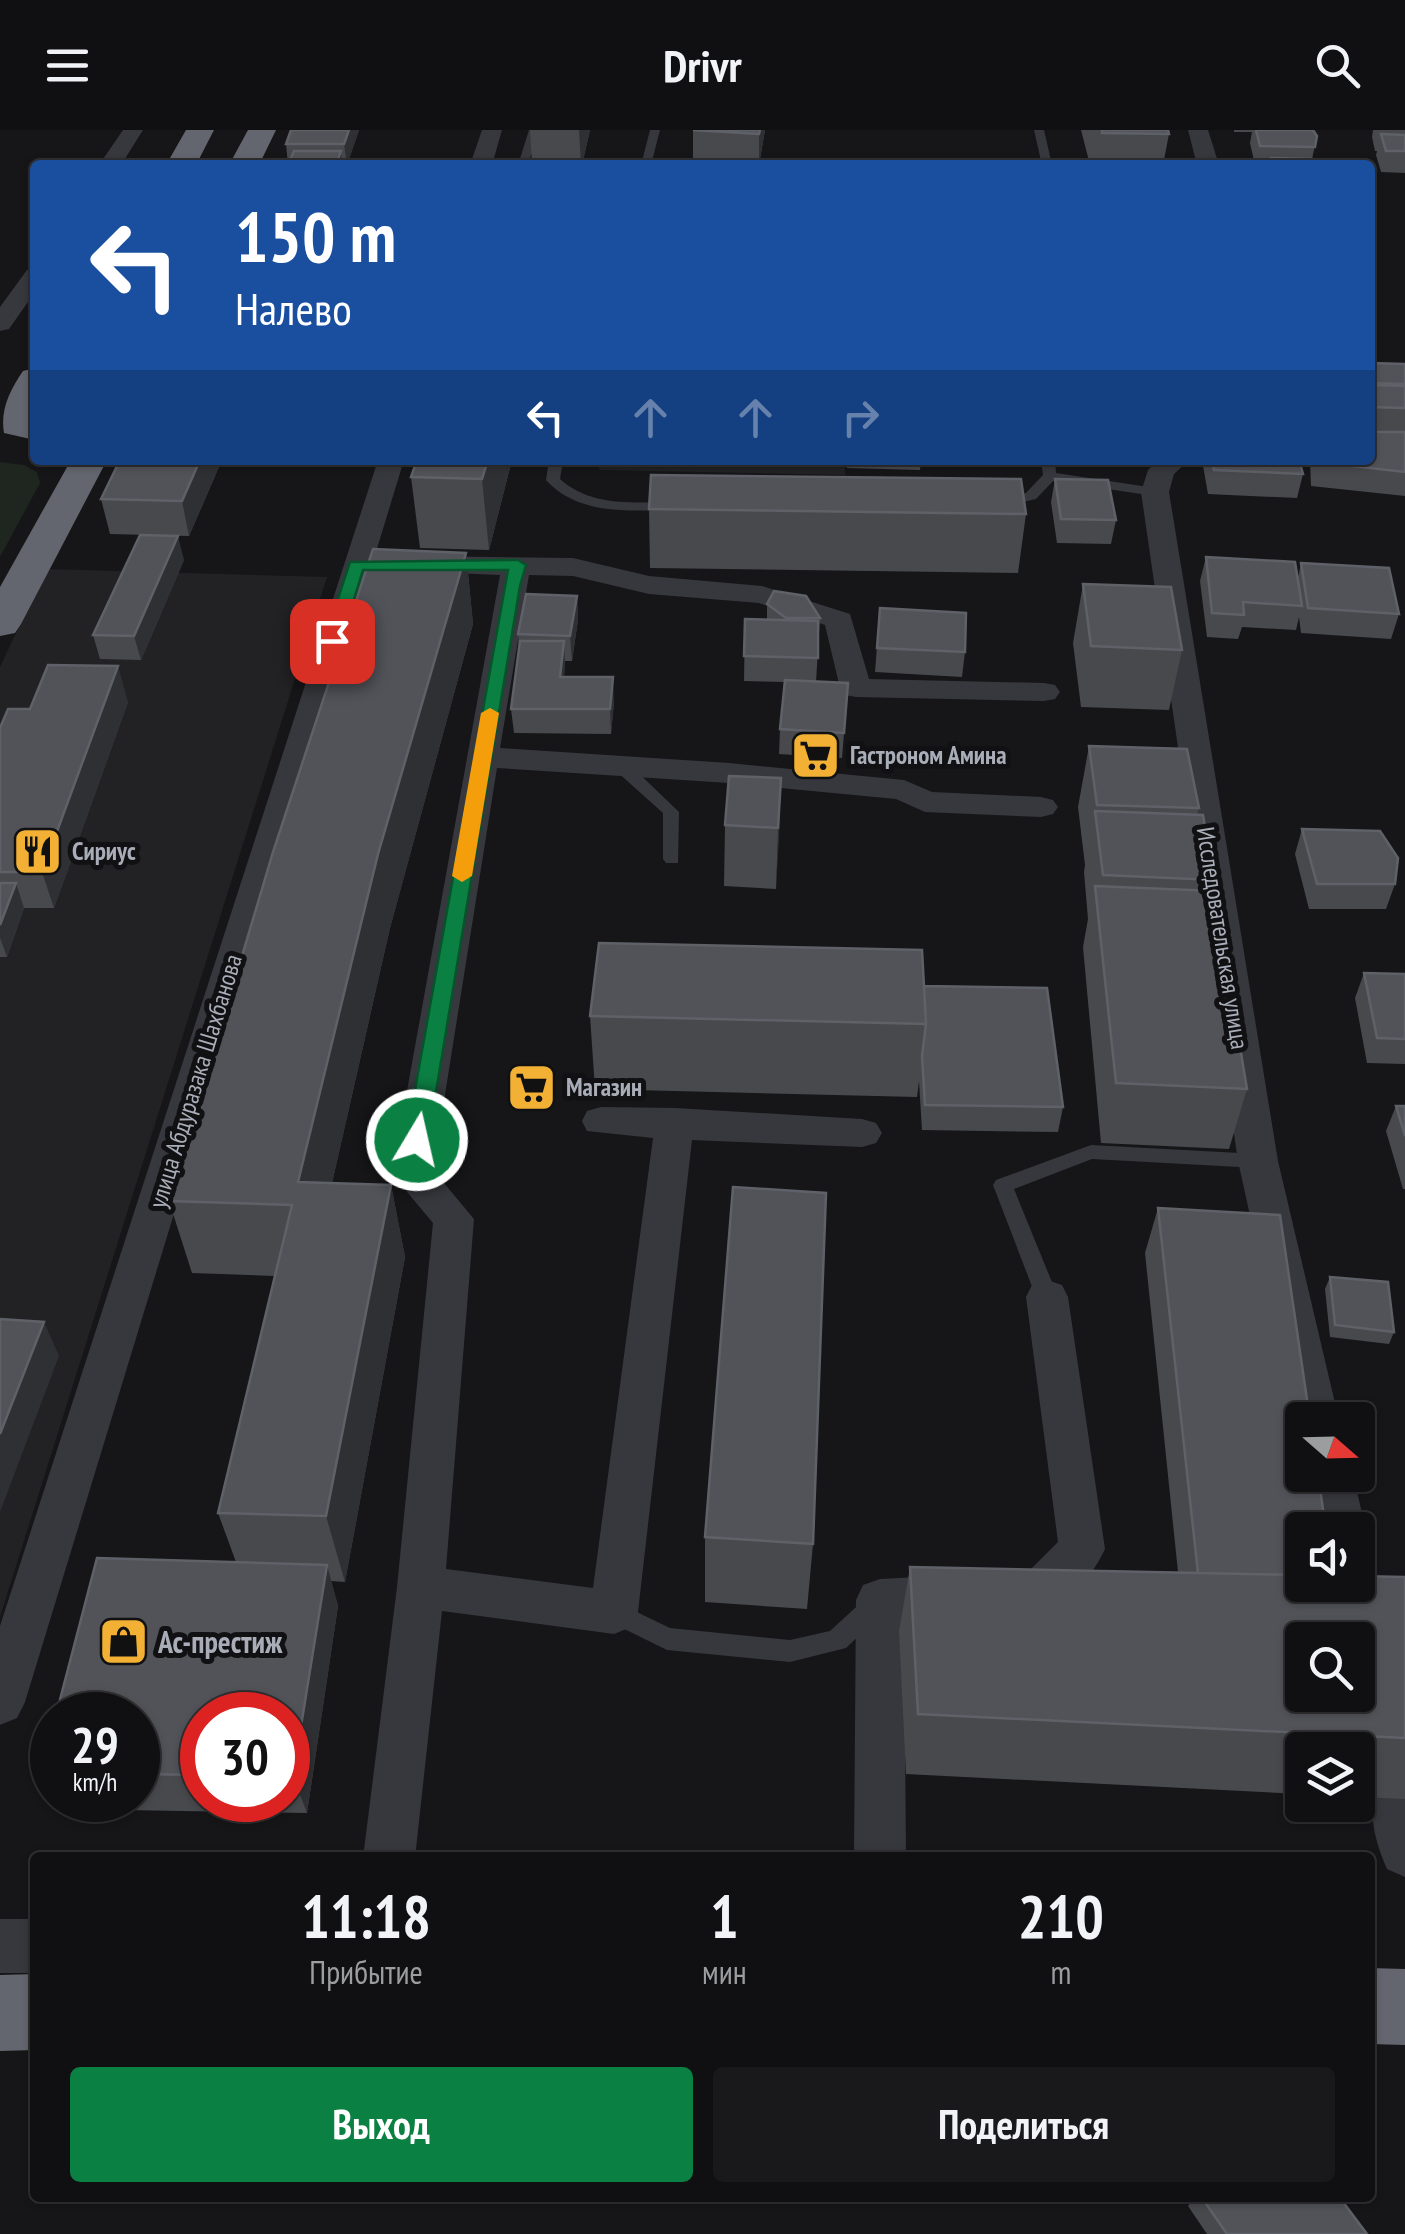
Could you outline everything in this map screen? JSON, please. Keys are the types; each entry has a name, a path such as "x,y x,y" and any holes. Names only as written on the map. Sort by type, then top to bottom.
{"highway":[{"path":"184,160 200,130"},
{"path":"247,160 262,130"},
{"path":"0,407 30,381"},
{"path":"30,385 13,412 17,425 30,428"},
{"path":"0,448 30,449"},
{"path":"0,624 77,469"},
{"path":"1375,2006 1405,2008"},
{"path":"0,2014 30,2012"}],"street":[{"path":"113,160 133,130"},
{"path":"483,160 492,130"},
{"path":"1198,130 1207,160"},
{"path":"0,324 30,283"},
{"name":"улица Абдуразака Шахбанова","path":"0,1702 389,465"},
{"path":"1155,492 1162,470 1169,465"},
{"name":"Исследовательская улица","path":"1155,492 1258,1160 1313,1402"},
{"path":"390,1852 421,1587 454,1219 412,1174 518,565"},
{"path":"356,566 573,568 649,586 762,595 839,620 856,688 1044,692"},
{"path":"483,757 904,790 925,802 1041,807"},
{"path":"601,1122 676,1122 862,1133"},
{"path":"421,1587 614,1612 676,1122"},
{"path":"880,1852 880,1600 1039,1593 1082,1549 1047,1296"},
{"path":"1396,1798 1405,1851"},
{"path":"0,1946 30,1946"},
{"path":"1375,1976 1405,1977"}],"lane":[{"path":"525,160 534,130"},
{"path":"647,160 655,130"},
{"path":"1038,130 1045,160"},
{"path":"555,465 553,480 567,496 600,504 698,506"},
{"path":"993,508 1031,496 1049,468 1155,492"},
{"path":"621,766 671,812 672,859"},
{"path":"1047,1296 1003,1185 1091,1152 1258,1160"},
{"path":"614,1612 667,1639 790,1651 837,1640 880,1600"}],"shaded area":[{"path":"0,462 24,465 37,472 40,483 0,557"},
{"path":"600,465 845,465 845,475 599,470"},
{"path":"46,569 327,577 0,1617 0,667"}],"building":[{"path":"291,130 349,130 344,144 286,144"},
{"path":"693,130 760,130 759,134"},
{"path":"1168,130 1169,134 1102,133"},
{"path":"1256,130 1313,130 1317,136 1315,147 1260,146"},
{"path":"1381,134 1405,135 1405,151 1386,151"},
{"path":"294,151 341,151 338,160 290,160"},
{"path":"1375,363 1405,364 1405,384 1375,383"},
{"path":"1375,385 1405,386 1405,408 1375,407"},
{"path":"1375,432 1405,432 1405,472 1343,465 1375,465"},
{"path":"118,465 198,465 182,501 101,499"},
{"path":"415,465 486,465 482,479 411,477"},
{"path":"1213,465 1300,465 1303,474 1214,470"},
{"path":"651,475 1021,479 1026,514 649,509"},
{"path":"1055,479 1108,480 1116,520 1061,519"},
{"path":"140,535 178,536 134,636 93,635"},
{"path":"373,549 466,553 378,854 298,1182 391,1185 326,1516 218,1513 292,1205 169,1201 273,852"},
{"path":"1206,557 1295,562 1302,606 1243,602 1244,615 1212,613"},
{"path":"1301,563 1389,568 1399,614 1308,608"},
{"path":"1083,584 1171,587 1182,650 1091,646"},
{"path":"774,591 806,596 820,618 786,618 767,604"},
{"path":"526,594 577,596 570,636 518,634"},
{"path":"880,608 966,613 965,652 877,648"},
{"path":"745,619 818,621 818,658 744,656"},
{"path":"520,641 564,641 560,677 613,677 610,709 511,709"},
{"name":"Сириус","path":"48,665 118,666 42,872 0,872 0,728 8,709 30,709"},
{"path":"785,680 848,683 844,733 780,729"},
{"path":"1089,746 1187,749 1199,808 1097,805"},
{"path":"729,776 781,778 778,828 725,825"},
{"path":"1095,811 1203,815 1214,880 1103,875"},
{"path":"1302,829 1380,831 1398,858 1395,884 1317,884"},
{"path":"0,883 16,883 0,925"},
{"path":"1095,886 1214,891 1247,1089 1116,1083"},
{"path":"599,943 922,950 926,1024 590,1016"},
{"path":"1364,973 1405,974 1405,1039 1377,1038"},
{"path":"924,986 1047,988 1063,1107 925,1105"},
{"path":"1396,1106 1405,1106 1405,1136"},
{"path":"733,1187 826,1193 813,1544 705,1537"},
{"path":"1158,1208 1280,1215 1307,1402 1285,1402 1285,1492 1320,1492 1323,1512 1285,1512 1285,1575 1198,1573"},
{"path":"1330,1277 1388,1282 1394,1332 1335,1325"},
{"path":"0,1319 44,1322 0,1434"},
{"path":"97,1558 327,1565 307,1692 180,1692 180,1775 160,1774 160,1692 62,1692"},
{"path":"910,1567 1285,1575 1285,1602 1375,1602 1375,1576 1405,1577 1405,1738 1375,1737 1375,1732 1285,1732 918,1714"},
{"path":"1205,2202 1343,2202 1367,2234 1227,2234"}],"slow traffic":[{"path":"462,876 490,713"}],"place":[{"name":"Гастроном Амина","path":"815,755"},
{"name":"Сириус","path":"37,851"},
{"name":"Магазин","path":"531,1087"},
{"name":"Ас-престиж","path":"123,1641"}],"route":[{"path":"332,641 356,566 518,565 417,1140"}]}
